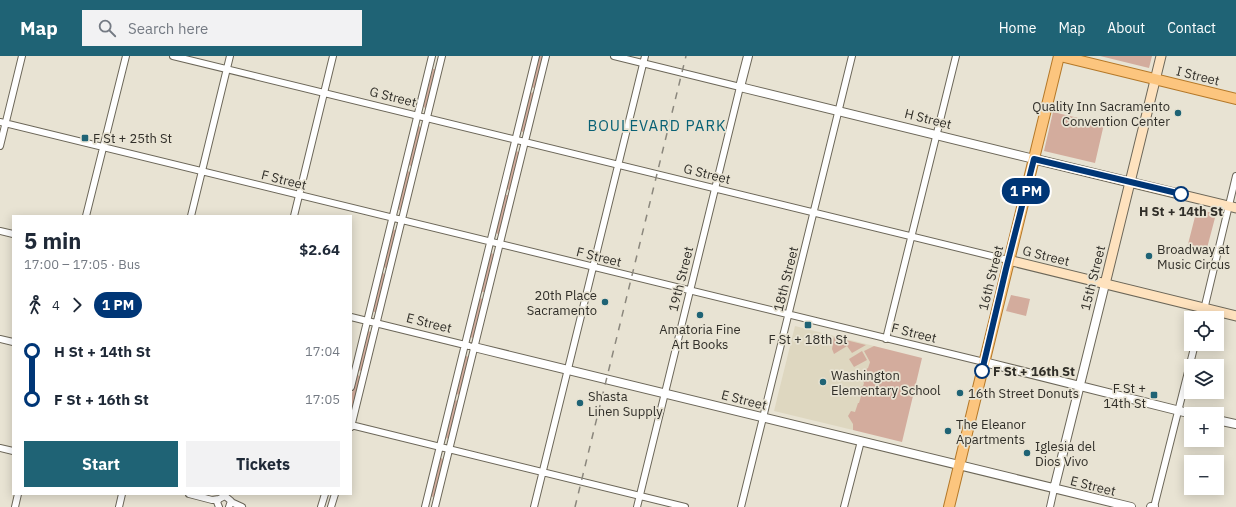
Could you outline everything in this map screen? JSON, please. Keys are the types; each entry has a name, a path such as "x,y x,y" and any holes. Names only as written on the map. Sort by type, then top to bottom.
{"main road":[{"name":"I Street","path":"1059,56 1236,99"},
{"name":"16th Street","path":"949,507 979,361 1008,260 1059,56"},
{"name":"15th Street","path":"1105,284 1161,56"},
{"name":"H Street","path":"1034,159 1233,207"},
{"name":"G Street","path":"1008,260 1236,316"}],"street":[{"path":"0,146 3,123 22,56"},
{"path":"86,215 126,56"},
{"name":"G Street","path":"173,56 1008,260"},
{"path":"191,215 230,56"},
{"path":"294,215 334,56"},
{"path":"352,383 432,56"},
{"path":"352,422 442,56"},
{"path":"425,507 536,56"},
{"path":"435,507 546,56"},
{"name":"H Street","path":"614,56 1034,159"},
{"path":"534,507 645,56"},
{"name":"19th Street","path":"637,507 748,56"},
{"name":"18th Street","path":"741,507 852,56"},
{"path":"886,339 956,56"},
{"name":"F Street","path":"3,123 1184,412"},
{"path":"1203,311 1233,207 1236,176"},
{"path":"0,231 12,234"},
{"name":"15th Street","path":"1050,507 1105,284"},
{"name":"E Street","path":"352,316 1130,507"},
{"path":"0,339 12,342"},
{"path":"1153,507 1193,351"},
{"path":"1224,421 1236,424"},
{"path":"352,426 685,507"},
{"path":"844,507 861,441"},
{"path":"0,448 12,451"},
{"path":"15,507 18,495"},
{"path":"119,507 122,495"},
{"path":"194,495 240,506"},
{"path":"321,507 324,495"},
{"path":"331,507 335,495"}],"shaded area":[{"path":"539,56 543,56 535,87 533,88 531,86"},
{"path":"1100,56 1152,56 1149,68"},
{"path":"433,69 436,71 427,107 425,108 423,106"},
{"path":"533,92 534,95 525,131 522,132 521,130 530,94"},
{"path":"1053,112 1104,124 1095,163 1044,151"},
{"path":"420,126 421,129 413,165 410,166 409,164 417,128"},
{"path":"517,151 519,153 510,189 508,190 506,188 515,152"},
{"path":"407,171 410,172 410,174 402,210 399,210 398,208"},
{"path":"505,195 508,195 509,197 500,233 497,234 496,232"},
{"path":"1197,209 1216,214 1206,252 1187,248"},
{"path":"393,229 396,231 387,267 385,268 383,266"},
{"path":"492,253 494,256 485,292 483,292 481,291 490,254"},
{"path":"384,273 385,276 376,312 374,312 382,274"},
{"path":"1011,295 1030,299 1026,316 1006,311"},
{"path":"481,298 483,301 474,337 472,338 470,336 479,300"},
{"name":"Washington Elementary School","path":"795,326 874,346 853,430 774,411"},
{"path":"369,331 371,333 362,370 360,371 358,369 367,333"},
{"path":"834,337 866,345 852,353 847,346 834,354 832,349"},
{"path":"874,346 922,358 902,442 853,430 853,424 848,416 851,411 855,412 861,396 857,389 863,386 864,383 859,374 868,368 870,362 864,351"},
{"path":"862,351 867,360 854,367 849,359"},
{"path":"467,356 469,358 460,393 458,395 456,392 465,357"},
{"path":"358,375 360,377 352,410 352,394 356,377"},
{"path":"456,400 458,402 449,437 447,439 446,437 454,401"},
{"path":"442,458 443,460 435,496 432,497 431,495 440,459"}],"railway":[{"path":"575,507 686,56"}],"bus line":[{"path":"982,371 1034,159 1181,194"}],"place":[{"name":"Quality Inn Sacramento Convention Center","path":"1178,113"},
{"name":"F St + 25th St","path":"85,138"},
{"name":"H St + 14th St","path":"1181,194"},
{"name":"Broadway at Music Circus","path":"1149,256"},
{"name":"20th Place Sacramento","path":"605,302"},
{"name":"Amatoria Fine Art Books","path":"700,315"},
{"name":"F St + 18th St","path":"808,325"},
{"name":"F St + 16th St","path":"982,371"},
{"name":"Washington Elementary School","path":"823,382"},
{"name":"16th Street Donuts","path":"960,393"},
{"name":"F St + 14th St","path":"1154,395"},
{"name":"Shasta Linen Supply","path":"580,403"},
{"name":"The Eleanor Apartments","path":"948,431"},
{"name":"Iglesia del Dios Vivo","path":"1027,453"}],"district":[{"name":"BOULEVARD PARK","path":"657,125"}]}
